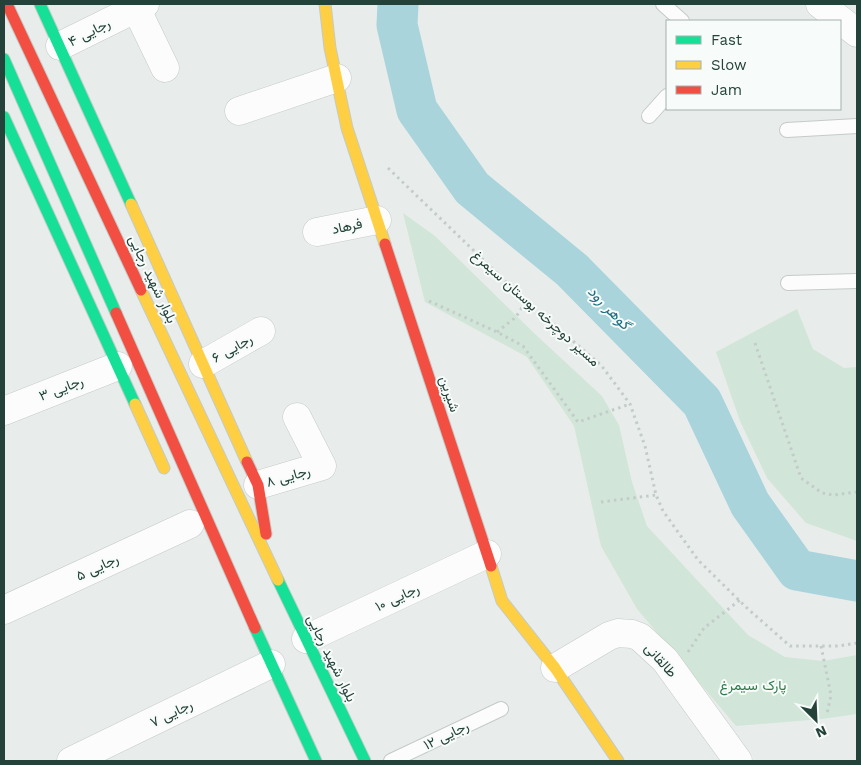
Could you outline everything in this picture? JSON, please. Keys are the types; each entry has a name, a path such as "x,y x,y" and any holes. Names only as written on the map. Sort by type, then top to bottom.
{"main road":[{"name":"بلوار شهید رجایی","path":"7,4 365,761"},
{"name":"بلوار شهید رجایی","path":"40,4 258,485 272,567"},
{"name":"شیرین","path":"325,4 330,48 347,128 502,601 555,668 618,761"},
{"path":"4,59 312,759"},
{"path":"4,117 170,480"},
{"path":"206,546 231,574"}],"street":[{"path":"820,4 857,32"},
{"name":"رجایی ۴","path":"60,46 141,6"},
{"path":"141,6 165,68"},
{"path":"239,111 336,78"},
{"name":"فرهاد","path":"317,232 377,220"},
{"name":"رجایی ۶","path":"203,364 261,331"},
{"name":"رجایی ۳","path":"4,410 118,366"},
{"name":"رجایی ۸","path":"258,485 322,466 296,417"},
{"name":"رجایی ۵","path":"4,610 190,524"},
{"name":"رجایی ۱۰","path":"306,639 487,554"},
{"name":"طالقانی","path":"555,668 609,636 618,633 632,634 640,637 665,660 738,761"},
{"name":"رجایی ۷","path":"71,761 271,664"}],"lane":[{"path":"663,4 681,20"},
{"path":"649,116 666,97"},
{"path":"787,130 857,126"},
{"path":"788,283 857,281"},
{"name":"رجایی ۱۲","path":"391,761 501,709"}],"path":[{"name":"مسیر دوچرخه بوستان سیمرغ","path":"386,167 526,301 601,365 630,404 644,446 656,495 663,511 698,560 748,609 790,646 838,646 857,643"},
{"path":"400,288 497,332 523,346 578,422 630,404"},
{"path":"497,332 516,316 526,301"},
{"path":"755,343 801,478 822,494 833,495 857,492"},
{"path":"602,502 656,495"},
{"path":"674,673 704,628 740,600"},
{"path":"821,646 832,695 827,714"}],"green space":[{"name":"پارک سیمرغ","path":"403,213 435,236 536,335 602,396 619,425 632,482 647,526 748,635 785,657 823,661 857,655 857,714 822,719 736,726 637,609 601,546 574,426 527,357 425,302"},
{"path":"797,309 813,349 844,368 857,367 857,541 806,523 767,478 740,421 716,352"}],"waterway":[{"name":"گوهر رود","path":"398,4 397,25 417,110 472,188 572,270 702,402 750,504 797,570 857,581"}],"traffic: fast":[{"path":"40,4 131,204"},
{"path":"4,59 116,313"},
{"path":"4,117 135,404"},
{"path":"278,580 365,761"},
{"path":"255,628 316,761"}],"traffic: slow":[{"path":"325,4 330,48 347,128 385,244"},
{"path":"131,204 247,462"},
{"path":"141,290 278,580"},
{"path":"135,404 164,468"},
{"path":"491,566 502,601 555,668 618,761"}],"traffic: jam":[{"path":"7,4 141,290"},
{"path":"385,244 491,566"},
{"path":"116,313 255,628"},
{"path":"247,462 258,485 266,534"}]}
